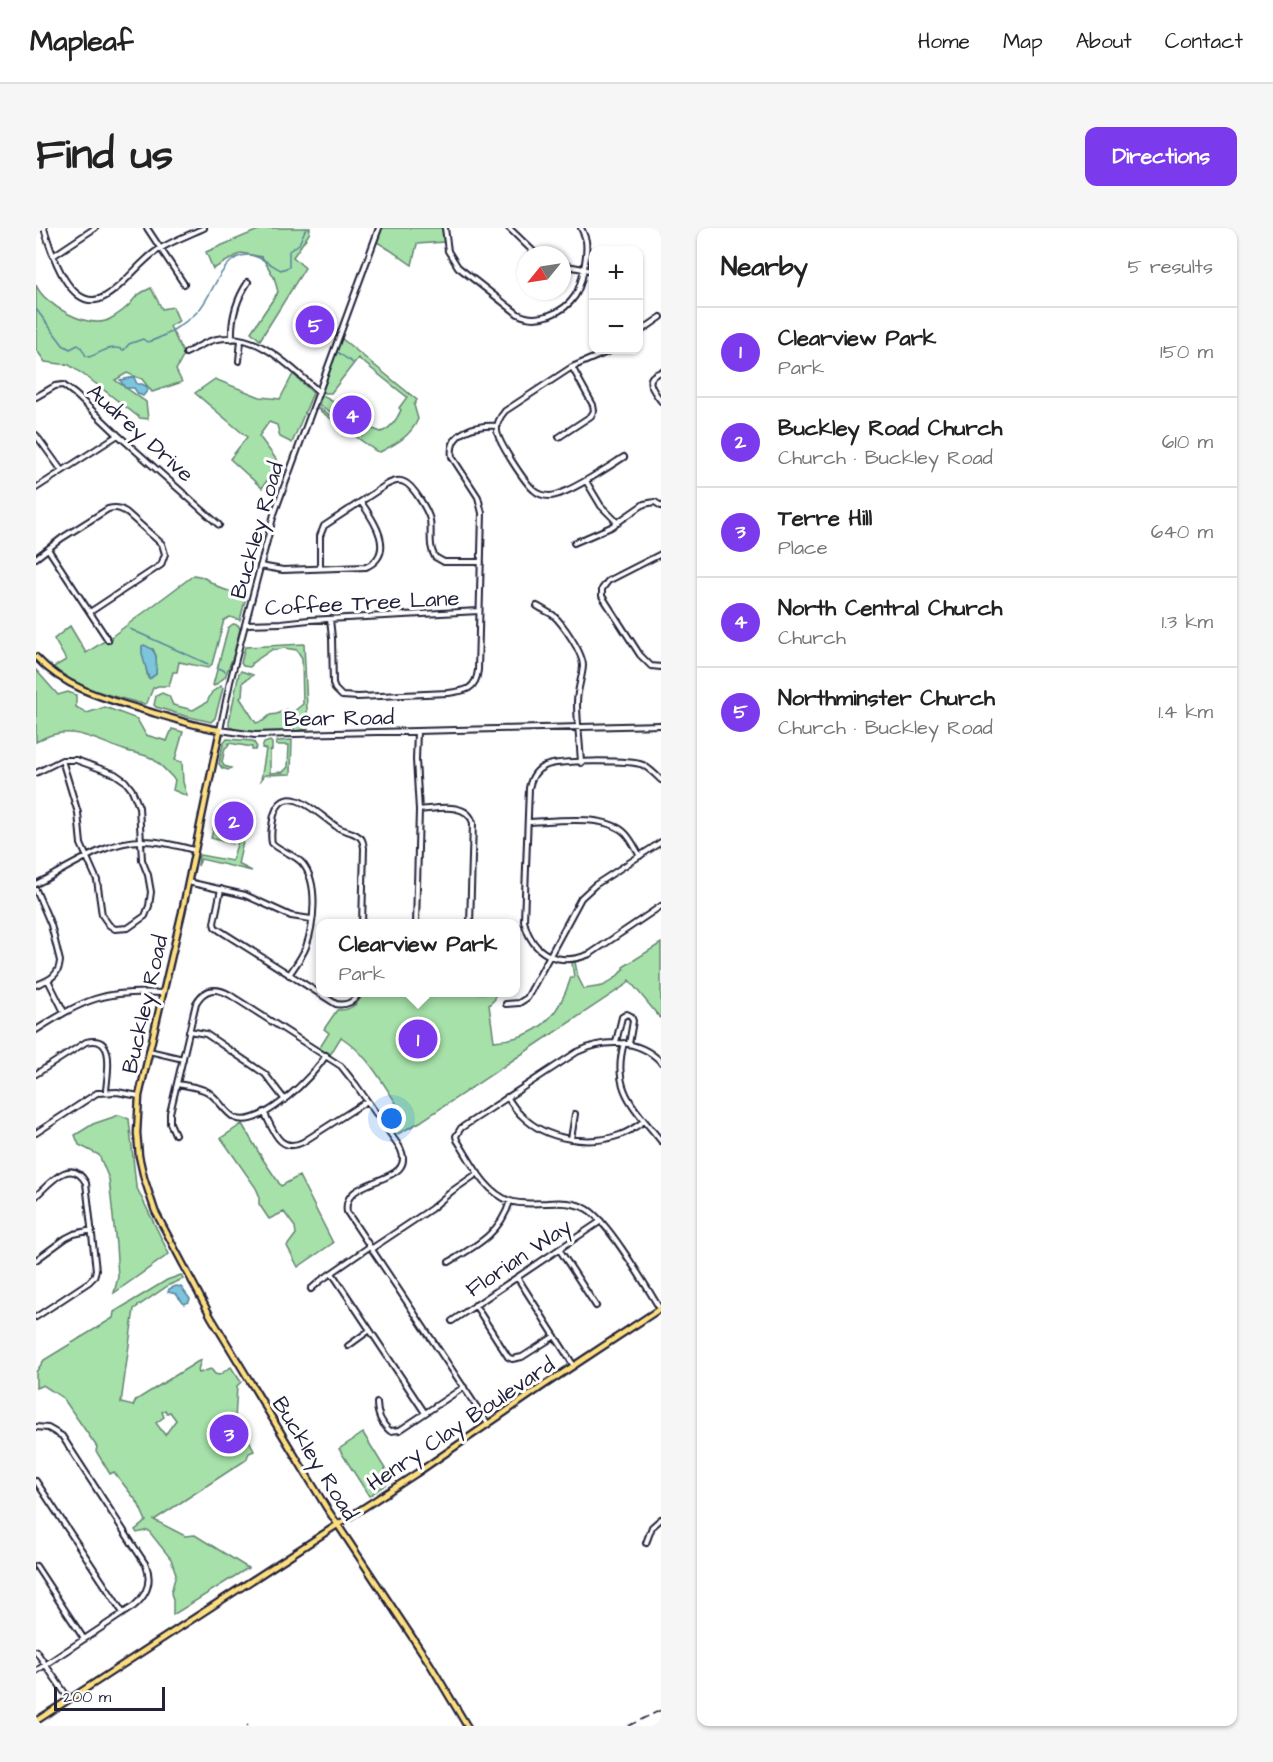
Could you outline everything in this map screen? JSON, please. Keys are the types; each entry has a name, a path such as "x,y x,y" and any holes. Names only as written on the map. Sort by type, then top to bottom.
{"main road":[{"name":"Bear Road","path":"36,657 60,678 74,686 194,725 220,730"},
{"name":"Buckley Road","path":"220,730 139,1096 137,1124 139,1156 148,1195 211,1317 338,1525 430,1664 467,1726"},
{"name":"Henry Clay Boulevard","path":"36,1721 338,1525 660,1309"}],"street":[{"path":"44,228 52,256 72,289 83,298 98,300 112,291 160,248 204,228"},
{"path":"52,256 95,228"},
{"path":"147,228 184,284"},
{"name":"Buckley Road","path":"220,730 274,514 378,228"},
{"path":"445,228 448,251 458,267 522,316 545,317 564,307 576,294 583,269 586,242 581,228"},
{"path":"509,228 528,246"},
{"path":"571,267 589,270"},
{"path":"232,339 231,328 236,305 248,282"},
{"path":"643,330 661,317"},
{"path":"186,352 213,340 232,339 255,344 267,349 318,391"},
{"path":"239,361 241,340"},
{"path":"603,354 572,367 506,411 497,426 498,437 530,487 542,495 554,496 586,481 624,457"},
{"path":"559,437 591,416 594,411 572,367"},
{"path":"661,372 650,381 661,401"},
{"name":"Audrey Drive","path":"36,397 54,386 63,385 219,525"},
{"path":"330,619 333,684 339,694 346,697 425,694 462,691 472,686 476,680 481,506 451,453 454,443 461,434 475,427 497,426"},
{"path":"36,435 62,471"},
{"path":"36,488 118,435"},
{"path":"320,568 321,530 330,521 395,481 409,485 427,511 431,526 431,545 435,557 444,562 481,562"},
{"path":"586,481 601,506 618,523"},
{"path":"260,566 283,570 366,567 374,562 378,557 381,544 380,535 361,501"},
{"path":"574,543 618,523 644,504 655,502 661,506"},
{"path":"36,558 114,507 126,512 162,544 165,554 161,565 90,612"},
{"path":"48,549 108,640"},
{"path":"661,554 608,581 602,589 602,596 640,655 651,666 661,667"},
{"path":"537,606 558,621 582,657 578,693 581,763"},
{"name":"Coffee Tree Lane","path":"246,624 479,611"},
{"name":"Bear Road","path":"220,730 255,735 661,725"},
{"path":"416,919 419,810 417,731"},
{"path":"36,773 62,760 69,758 115,774 132,790 139,807 142,860 151,885 149,906 142,919 128,928 115,928 109,925 102,915 97,880 81,844 78,813 62,760"},
{"path":"661,780 649,769 626,762 551,764 535,772 529,788 524,921 534,944 540,950 550,956 571,960 590,954 661,906"},
{"path":"289,975 306,946 314,896 307,869 293,855 272,843 270,837 277,807 280,804 288,800 306,804 337,827 361,838 364,848 362,919"},
{"path":"419,810 458,809 468,813 471,818 473,823 470,919"},
{"path":"528,822 597,820 609,823 628,836 640,856"},
{"path":"36,884 114,845 141,841 194,850"},
{"path":"506,1004 519,1003 527,998 576,906 588,890 661,842"},
{"path":"188,882 251,897 291,916 311,919"},
{"path":"221,889 215,927 316,992"},
{"path":"36,890 51,926 60,961 58,971 48,980 36,985"},
{"path":"48,980 64,1012"},
{"path":"175,1134 169,1118 196,1002 203,993 214,989 222,990 341,1066 399,1146 403,1159 400,1168 394,1173 352,1193 346,1202 347,1212 489,1425"},
{"path":"36,1030 64,1012 92,999 111,994 163,993"},
{"path":"324,997 341,1005 357,997"},
{"path":"616,1042 622,1017 625,1014 631,1016 633,1018 631,1035 626,1044 620,1069 622,1089 661,1141"},
{"path":"189,1031 206,1034 265,1074 285,1100"},
{"path":"36,1074 92,1040 104,1046 109,1057 106,1091"},
{"path":"660,1309 602,1221 590,1211 574,1203 510,1201 491,1189 478,1173 457,1140 457,1134 461,1128 577,1052 598,1044 616,1042 626,1044 648,1052 661,1062"},
{"path":"149,1051 183,1059"},
{"path":"177,1084 208,1092 236,1118 247,1119 285,1100 305,1082 326,1056"},
{"path":"36,1133 89,1098 106,1091 139,1096"},
{"path":"507,1097 523,1118 549,1133 571,1139 590,1140 616,1136 631,1130 644,1120"},
{"path":"264,1112 279,1141 293,1146 367,1101"},
{"path":"571,1139 575,1114"},
{"path":"36,1196 63,1172 79,1174 86,1183 96,1270 89,1282 36,1317"},
{"path":"311,1289 431,1209 478,1173"},
{"path":"450,1262 495,1231 502,1222 510,1201"},
{"name":"Florian Way","path":"452,1321 602,1221"},
{"path":"36,1260 66,1238 92,1230"},
{"path":"559,1249 596,1306"},
{"path":"332,1273 424,1413"},
{"path":"517,1278 574,1366"},
{"path":"475,1305 508,1357 512,1359 522,1357 555,1336"},
{"path":"348,1346 370,1330"},
{"path":"377,1403 377,1412 387,1428 390,1431 400,1430 464,1387"},
{"path":"36,1427 48,1428 62,1436 146,1565 149,1580 145,1594 140,1601 36,1671"},
{"path":"36,1481 123,1613"},
{"path":"646,1543 652,1527 661,1519"},
{"path":"36,1566 84,1639"},
{"path":"36,1651 69,1699"}],"green space":[{"path":"263,228 310,228 309,234 293,257 305,268 260,340 251,332 278,292 274,277 262,257 241,253 213,269 206,252"},
{"path":"382,228 442,228 444,242 417,244 412,265 377,242"},
{"path":"36,285 41,293 58,308 91,322 110,319 125,309 138,295 151,288 162,309 173,307 179,321 170,326 184,355 176,370 182,382 152,392 142,379 127,373 115,380 146,402 148,419 140,418 69,365 45,362 36,349"},
{"path":"341,338 417,400 414,405 418,419 415,425 397,443 380,452 316,408 363,436 370,428 381,432 390,426 407,397 358,358 331,393 325,393 323,390"},
{"path":"293,374 313,393 292,443 280,437 277,425 269,422 259,436 279,463 262,488 230,459 247,437 195,393 215,379 260,397 280,399"},
{"path":"323,396 342,407 346,405 344,410 337,407 334,413 345,418 344,420 319,405"},
{"path":"194,575 203,577 220,588 246,597 240,620 230,617 224,620 212,664 208,668 179,662 177,672 173,672 169,686 153,688 147,703 144,704 84,687 52,668 66,660 54,639 70,626 86,653","holes":["142,648 153,649 156,656 156,674 148,678"]},
{"path":"233,624 238,625 240,629 233,657 225,677 214,686 228,628"},
{"path":"304,644 308,729 294,731 293,712 303,704 302,658 297,650 273,649 252,663 250,667 243,666 241,663 245,647"},
{"path":"36,670 58,695 68,692 76,695 76,707 87,713 105,707 137,719 146,735 167,741 172,729 183,732 175,760 182,762 183,782 187,796 173,790 175,780 157,762 148,757 80,734 59,733 36,742"},
{"path":"241,671 253,675 243,682 240,698 256,723 287,709 287,731 249,732 229,726"},
{"path":"221,686 223,688 215,718 211,722 154,705 156,696 162,693 169,696 173,705 193,710 207,702 212,692"},
{"path":"227,739 253,741 257,747 252,750 252,747 229,743 225,748 222,762 224,766 231,768 228,770 219,764 223,744"},
{"path":"292,740 291,774 265,775 261,780 266,749 262,748 264,743 270,741 272,743 270,773 283,772 288,767 289,745 276,745 276,743"},
{"path":"214,826 218,827 219,836 232,840 235,836 237,837 232,844 211,838"},
{"path":"242,828 246,829 238,864 252,871 201,859 198,866 200,855 232,861"},
{"path":"661,943 661,1019 629,980 627,984 420,1122 394,1136 381,1118 398,1106 366,1060 341,1037 330,1055 319,1049 329,1033 324,1029 337,1010 353,1006 361,997 495,997 489,1005 494,1041 522,1036 544,1024 560,1004 571,977 574,978 572,962 575,962 578,977 584,989 603,986 615,978 624,969 623,967"},
{"path":"119,1115 129,1119 136,1186 169,1254 114,1293 118,1277 109,1179 99,1155 79,1145 75,1135 93,1124"},
{"path":"242,1124 281,1186 299,1176 333,1243 298,1267 287,1246 296,1234 295,1227 284,1212 269,1219 259,1204 256,1188 221,1138"},
{"path":"181,1275 183,1279 169,1285 134,1309 121,1403 133,1406 136,1400 201,1360 199,1373 211,1369 219,1375 231,1367 241,1382 237,1386 235,1420 224,1430 231,1434 235,1442 247,1435 254,1451 249,1453 246,1460 154,1520 185,1536 195,1535 248,1568 173,1615 171,1593 176,1574 171,1559 148,1530 137,1533 135,1530 146,1521 138,1503 114,1472 110,1474 96,1451 97,1447 63,1398 43,1385 36,1388 36,1372 44,1360 113,1318 114,1312 167,1280","holes":["165,1410 167,1413 170,1412 176,1420 165,1435 156,1423 164,1417 162,1412"]},
{"path":"363,1433 392,1480 369,1496 339,1449"}],"water":[{"path":"134,377 137,384 146,386 148,390 143,396 138,394 134,388 125,388 120,380"},
{"path":"144,645 153,650 156,657 156,674 149,679 142,654"},
{"path":"176,1286 181,1287 190,1299 189,1302 184,1304 176,1294 168,1292"}],"waterway":[{"path":"36,309 63,345 70,349 78,345 89,357 114,348 124,350 129,344 143,339 147,342 159,338 188,320 198,311 231,261 248,255 281,270 289,267 289,251 299,244 306,228"},
{"path":"337,352 353,363"},
{"path":"130,629 208,664"},
{"path":"219,668 225,671"}],"railway":[{"path":"628,1726 661,1710"}],"place":[{"name":"Northminster Church","path":"315,325"},
{"name":"North Central Church","path":"352,415"},
{"name":"Buckley Road Church","path":"234,821"},
{"name":"Clearview Park","path":"418,1039"},
{"name":"Terre Hill","path":"229,1434"}]}
